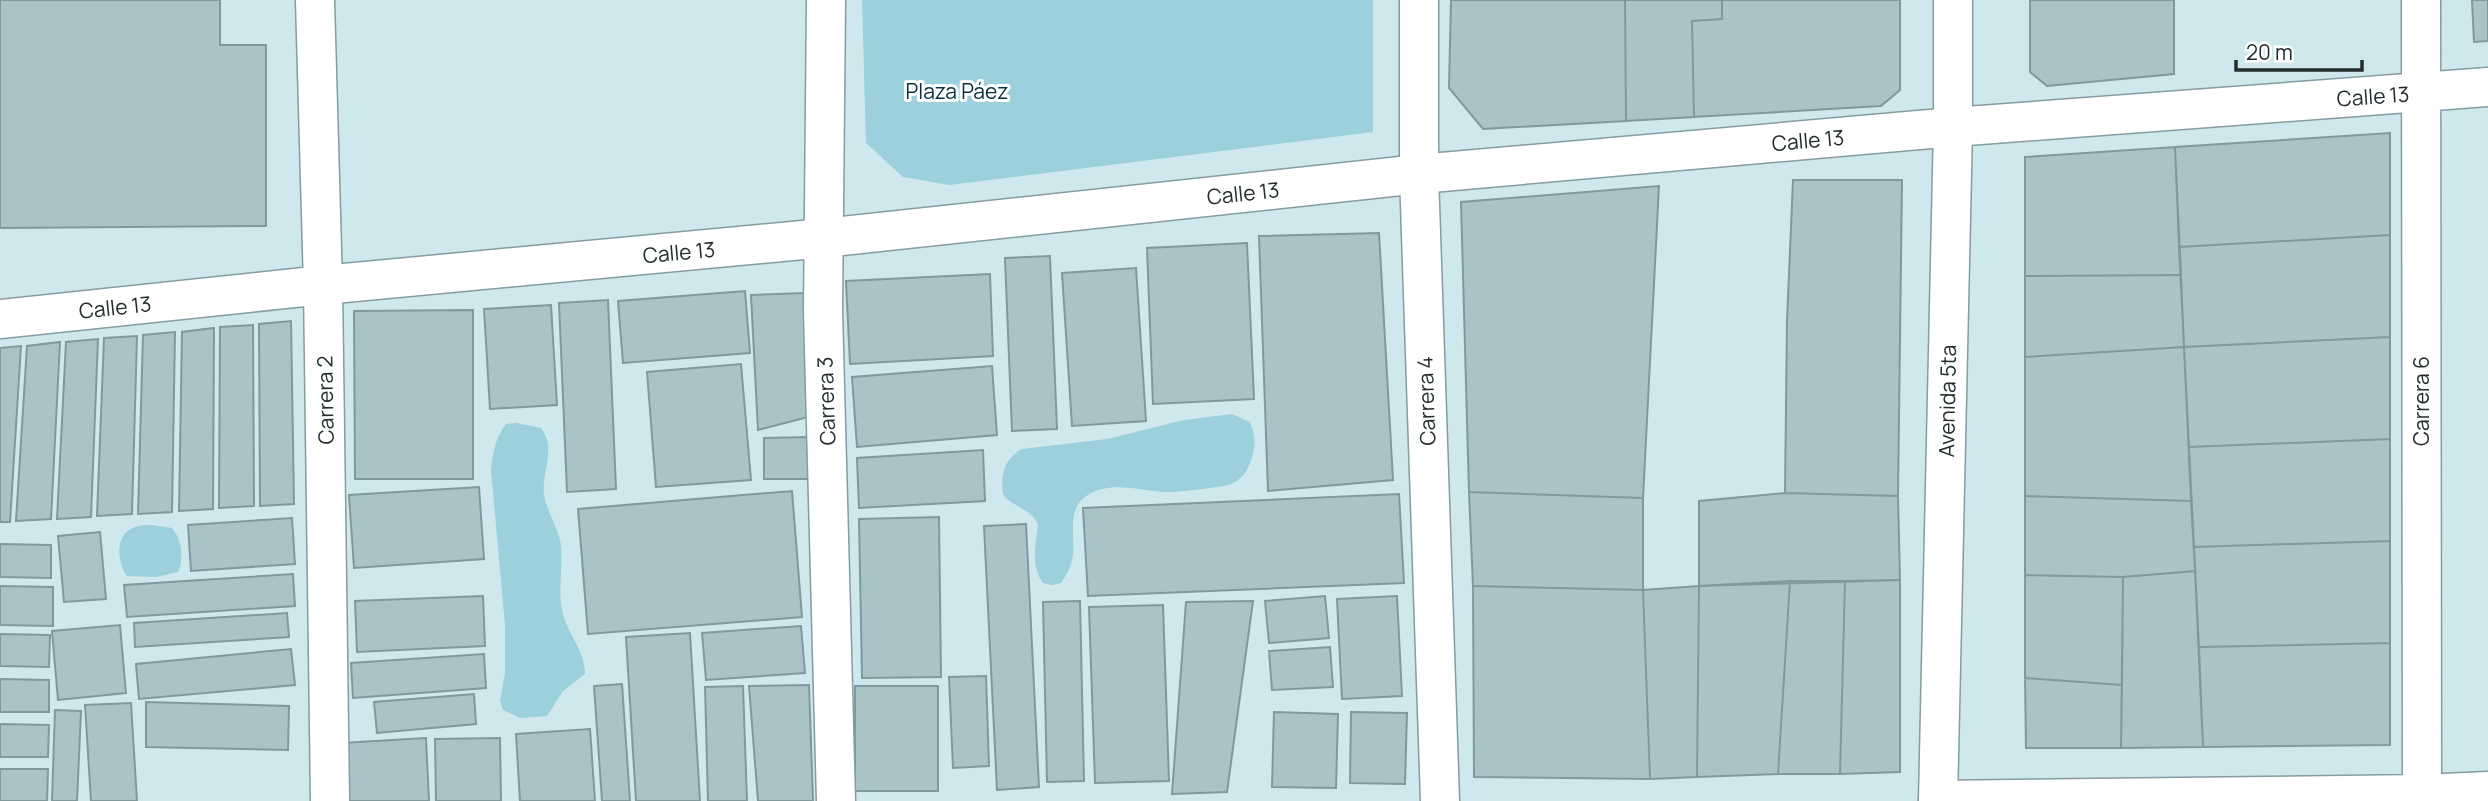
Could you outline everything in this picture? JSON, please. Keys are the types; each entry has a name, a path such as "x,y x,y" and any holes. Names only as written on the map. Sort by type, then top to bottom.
{"street":[{"name":"Carrera 2","path":"315,0 323,285 330,801"},
{"name":"Carrera 3","path":"826,0 823,311 836,801"},
{"name":"Carrera 4","path":"1419,0 1419,174 1440,801"},
{"name":"Avenida 5ta","path":"1938,801 1953,127 1953,0"},
{"name":"Carrera 6","path":"2421,0 2422,798"},
{"name":"Calle 13","path":"0,319 323,285 824,238 1419,174 1953,127 2488,87"},
{"path":"1938,801 2422,798 2488,792"}],"green space":[{"name":"Plaza Páez","path":"862,0 1373,0 1373,132 949,185 903,177 866,143"},
{"path":"1232,414 1250,422 1254,437 1250,463 1239,480 1223,486 1188,491 1166,492 1116,487 1088,495 1081,500 1074,514 1073,554 1067,573 1061,583 1043,583 1035,562 1038,524 1029,513 1010,502 1003,494 1002,480 1011,457 1022,449 1107,439 1184,420"},
{"path":"516,423 541,428 546,436 548,452 544,495 561,546 562,610 582,657 585,674 563,691 547,716 520,718 503,710 500,701 505,673 505,625 491,470 499,435 506,424"},
{"path":"152,525 172,528 178,538 181,561 178,572 157,577 127,576 119,549 123,536 135,527"}],"building":[{"path":"0,0 220,0 220,45 266,45 266,226 0,228"},
{"path":"1451,0 1625,0 1626,121 1483,129 1449,88"},
{"path":"1625,0 1722,0 1722,19 1692,21 1694,117 1626,121"},
{"path":"1722,0 1900,0 1900,90 1881,106 1694,117 1692,21 1722,19"},
{"path":"2030,0 2174,0 2174,74 2047,86 2030,72"},
{"path":"2472,0 2488,0 2488,41 2474,42"},
{"path":"2390,133 2390,235 2179,247 2175,147"},
{"path":"2175,147 2181,275 2025,276 2025,157"},
{"path":"1793,180 1902,180 1898,496 1785,493 1787,321"},
{"path":"1659,186 1643,498 1469,492 1461,202"},
{"path":"1379,233 1393,480 1268,491 1259,236"},
{"path":"2390,235 2390,337 2184,347 2179,247"},
{"path":"1247,243 1254,399 1153,404 1147,248"},
{"path":"1050,256 1057,429 1012,431 1005,258"},
{"path":"1136,268 1146,421 1072,426 1062,273"},
{"path":"990,274 993,356 850,364 846,281"},
{"path":"2181,275 2184,347 2025,357 2025,276"},
{"path":"745,291 750,353 623,363 618,301"},
{"path":"806,293 808,417 758,430 751,295"},
{"path":"608,300 616,489 567,492 559,303"},
{"path":"551,305 557,405 490,409 484,309"},
{"path":"473,310 473,479 355,479 354,311"},
{"path":"291,321 294,504 260,506 259,324"},
{"path":"253,325 254,506 219,508 220,327"},
{"path":"214,328 213,509 179,511 182,332"},
{"path":"175,332 172,512 138,514 143,335"},
{"path":"137,336 132,514 97,516 104,338"},
{"path":"2390,337 2390,439 2189,447 2184,347"},
{"path":"98,339 91,517 57,519 66,342"},
{"path":"60,342 51,519 16,521 27,346"},
{"path":"21,346 10,522 0,522 0,348"},
{"path":"2184,347 2191,501 2025,496 2025,357"},
{"path":"741,364 751,480 656,487 647,372"},
{"path":"992,366 997,435 857,447 852,377"},
{"path":"808,437 808,479 764,479 764,438"},
{"path":"2390,439 2390,541 2194,547 2189,447"},
{"path":"983,450 985,501 859,508 857,458"},
{"path":"479,487 484,559 354,568 349,495"},
{"path":"792,491 802,617 588,634 578,509"},
{"path":"1469,492 1643,498 1643,590 1473,586"},
{"path":"1785,493 1898,496 1900,580 1699,586 1699,501"},
{"path":"1399,494 1404,583 1088,596 1083,508"},
{"path":"2025,496 2191,501 2195,571 2123,577 2025,575"},
{"path":"939,517 941,677 862,678 859,519"},
{"path":"292,518 295,564 191,571 188,525"},
{"path":"1026,524 1039,787 997,790 984,526"},
{"path":"100,532 106,599 64,602 58,536"},
{"path":"2390,541 2390,643 2199,647 2194,547"},
{"path":"0,544 51,545 51,578 0,577"},
{"path":"2195,571 2203,747 2121,748 2123,577"},
{"path":"293,574 295,606 127,617 124,585"},
{"path":"2025,575 2123,577 2122,685 2025,678"},
{"path":"1900,580 1900,772 1840,774 1845,581"},
{"path":"1790,581 1778,774 1697,777 1699,586"},
{"path":"1790,581 1845,581 1840,774 1778,774"},
{"path":"0,586 53,587 53,626 0,625"},
{"path":"1473,586 1643,590 1650,779 1474,777"},
{"path":"1699,586 1697,777 1650,779 1643,590"},
{"path":"483,596 485,646 357,652 355,601"},
{"path":"1325,596 1329,638 1269,643 1265,601"},
{"path":"1397,596 1402,696 1342,699 1337,599"},
{"path":"1080,601 1084,781 1047,782 1043,602"},
{"path":"1253,601 1227,792 1172,794 1186,602"},
{"path":"1163,605 1169,781 1095,783 1089,607"},
{"path":"287,613 289,637 135,647 134,623"},
{"path":"120,625 126,693 58,700 52,631"},
{"path":"801,626 805,673 706,680 702,633"},
{"path":"690,633 700,801 636,801 626,637"},
{"path":"0,634 50,635 49,667 0,666"},
{"path":"2390,643 2390,745 2203,747 2199,647"},
{"path":"1330,647 1333,687 1272,690 1269,651"},
{"path":"291,649 295,685 139,699 136,664"},
{"path":"484,654 486,688 353,698 351,663"},
{"path":"986,676 989,766 953,768 949,677"},
{"path":"2025,678 2122,685 2121,748 2026,748"},
{"path":"0,679 49,680 49,712 0,712"},
{"path":"622,684 630,801 602,801 594,686"},
{"path":"809,685 813,801 758,801 749,686"},
{"path":"743,686 747,801 708,801 705,687"},
{"path":"855,686 938,686 938,791 855,791"},
{"path":"474,694 476,724 377,733 374,702"},
{"path":"146,702 289,706 288,750 146,747"},
{"path":"131,703 137,801 91,801 85,705"},
{"path":"55,710 81,711 77,801 52,801"},
{"path":"1274,712 1338,714 1336,788 1272,787"},
{"path":"1351,712 1407,713 1405,784 1350,783"},
{"path":"0,724 49,725 48,757 0,757"},
{"path":"590,729 595,801 520,801 516,734"},
{"path":"426,738 429,801 345,801 342,743"},
{"path":"500,738 501,801 436,801 435,739"},
{"path":"0,769 48,769 47,801 0,801"}]}
